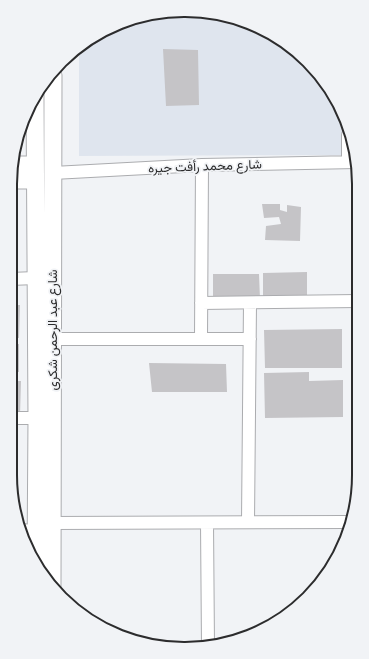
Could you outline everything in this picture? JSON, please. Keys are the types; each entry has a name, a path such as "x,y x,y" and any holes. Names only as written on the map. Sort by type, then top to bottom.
{"street":[{"name":"شارع عبد الرحمن شكرى","path":"38,555 44,527 52,339 53,82"},
{"name":"شارع عبد الرحمن شكرى","path":"35,108 37,418 44,527 50,574"},
{"name":"شارع محمد رأفت جيره","path":"53,173 202,165 351,162"},
{"path":"201,339 202,165"},
{"path":"18,166 35,172"},
{"path":"17,178 35,172"},
{"path":"17,279 36,278"},
{"path":"201,303 352,301"},
{"path":"248,522 250,303"},
{"path":"52,339 250,339"},
{"path":"17,418 37,418"},
{"path":"26,529 44,527 248,522 345,522"},
{"path":"207,523 208,641"}],"shaded area":[{"path":"195,17 217,20 259,34 278,45 303,66 324,91 335,110 342,128 342,155 79,156 79,55 91,45 110,34 131,26 163,18"}],"building":[{"path":"163,49 198,50 199,105 166,106"},
{"path":"262,204 280,204 280,210 287,212 287,205 301,207 300,241 265,240 266,226 281,224 279,217 264,218"},
{"path":"307,272 307,295 263,296 263,273"},
{"path":"213,274 259,274 260,299 213,299"},
{"path":"17,305 20,305 19,338 17,338"},
{"path":"342,329 342,368 265,368 264,330"},
{"path":"17,344 19,344 19,372 17,372"},
{"path":"149,363 226,364 227,392 152,392"},
{"path":"309,372 309,381 343,380 343,417 265,418 264,373"},
{"path":"17,381 21,381 20,416 17,416"}]}
